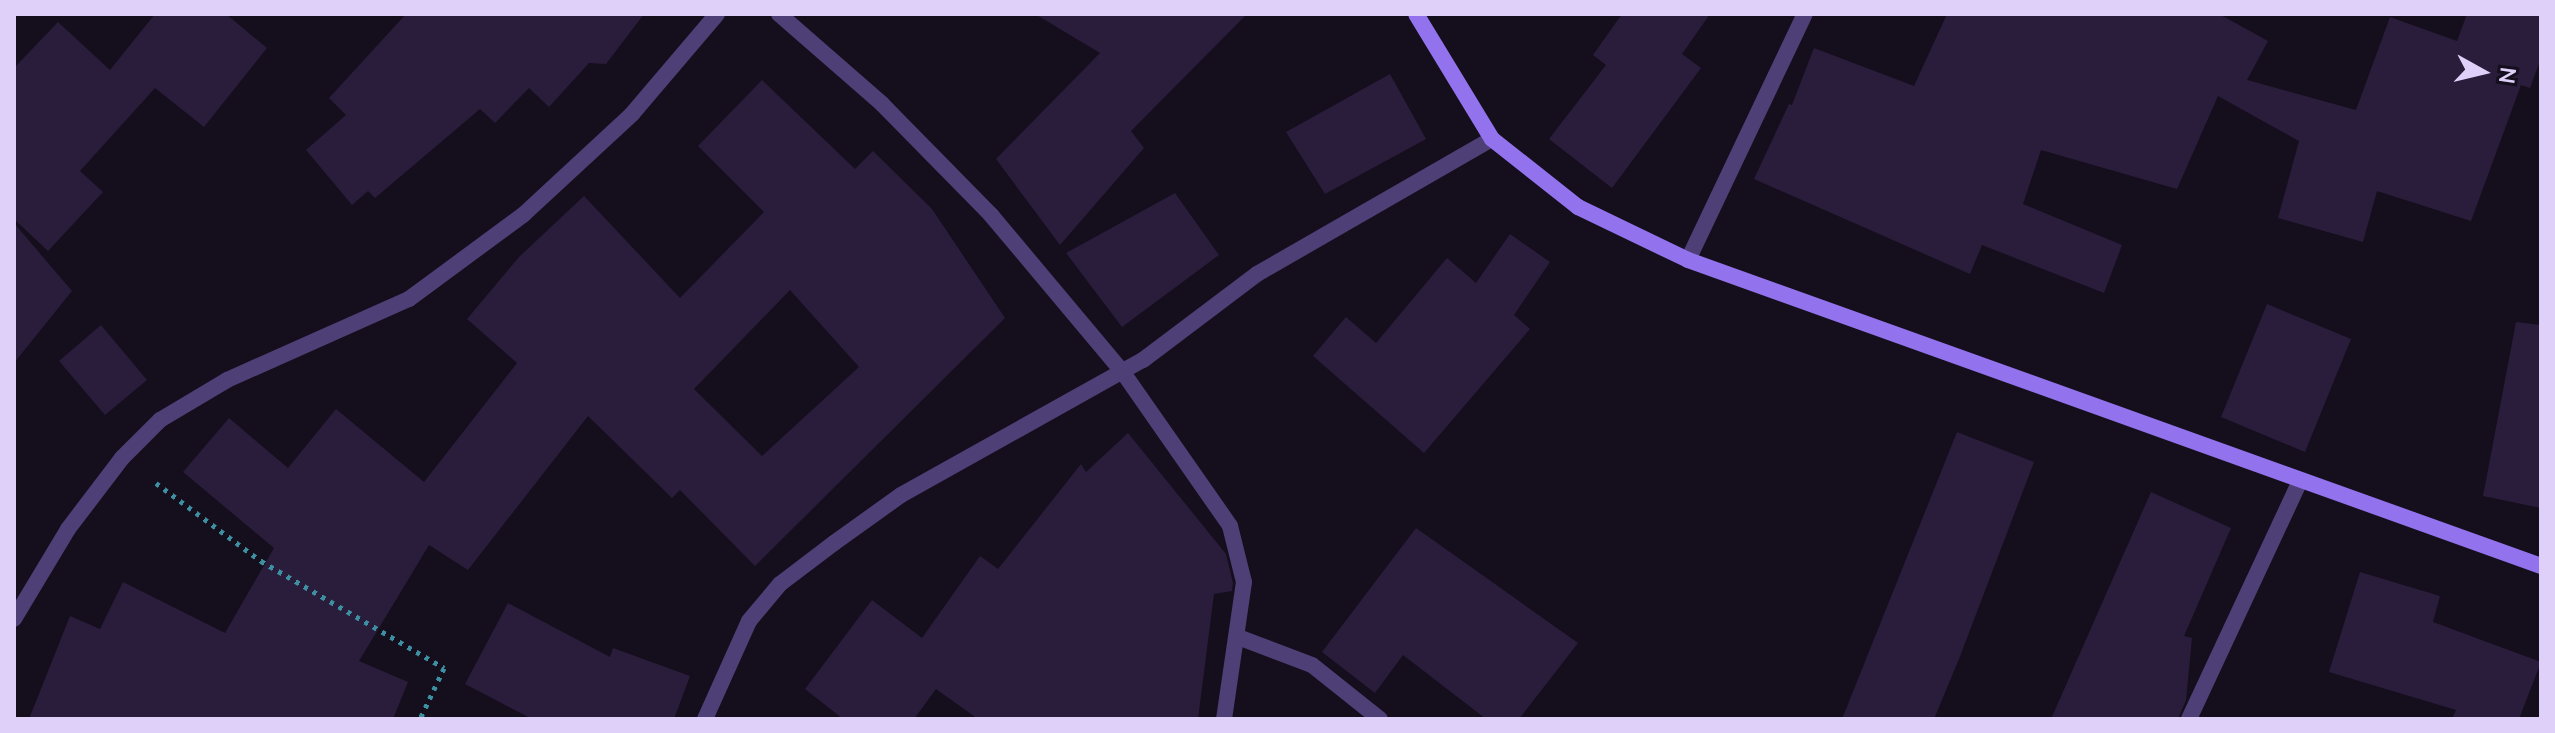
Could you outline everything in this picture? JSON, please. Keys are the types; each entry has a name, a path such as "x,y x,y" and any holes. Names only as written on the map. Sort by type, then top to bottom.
{"street":[{"path":"14,619 68,529 122,458 160,420 227,380 409,299 523,215 632,114 717,14"},
{"path":"779,14 882,104 991,215 1122,371 1230,526 1244,582 1224,719"},
{"path":"1416,14 1492,139 1578,207 1688,260 2541,566"},
{"path":"1688,260 1805,14"},
{"path":"705,719 749,621 780,584 901,495 1122,371 1257,274 1492,139"},
{"path":"2189,719 2300,481"},
{"path":"1238,637 1312,665 1380,719"}],"path":[{"path":"122,458 261,561 444,668 420,719"}],"building":[{"path":"155,14 226,14 267,48 204,127 155,88 80,171 103,192 48,251 14,219 14,68 58,22 110,70"},
{"path":"406,14 644,14 606,64 589,63 549,107 529,88 495,123 480,109 375,198 368,191 352,205 306,150 346,115 329,98"},
{"path":"1035,14 1247,14 1131,131 1144,148 1060,245 996,159 1100,53"},
{"path":"1622,14 1710,14 1682,54 1701,68 1612,188 1549,139 1606,65 1593,55"},
{"path":"1947,14 2219,14 2268,41 2247,80 2356,110 2390,17 2457,41 2467,14 2541,14 2541,58 2530,88 2521,85 2471,221 2377,191 2363,242 2278,218 2299,141 2218,96 2177,189 2041,150 2023,204 2122,245 2104,293 1982,245 1970,274 1754,179 1789,104 1792,105 1814,48 1914,86"},
{"path":"1390,74 1426,139 1325,194 1286,132"},
{"path":"762,80 855,169 873,151 932,209 1005,318 755,566 680,490 672,498 588,416 468,570 429,545 359,661 408,682 393,719 29,719 70,616 100,629 123,582 225,633 274,548 183,472 229,418 288,468 336,409 424,482 517,363 467,319 519,257 584,196 680,298 764,212 698,146","holes":["790,290 859,367 762,456 694,389"]},
{"path":"1175,193 1219,255 1122,327 1066,253"},
{"path":"14,223 72,291 14,363"},
{"path":"1510,234 1550,262 1514,315 1530,329 1424,453 1313,356 1346,317 1376,343 1447,258 1476,283"},
{"path":"2267,304 2351,339 2305,452 2221,417"},
{"path":"2516,322 2541,325 2541,508 2483,496"},
{"path":"101,325 147,380 105,415 59,361"},
{"path":"1957,432 2034,462 1959,659 1934,719 1842,719"},
{"path":"1128,433 1226,554 1232,591 1214,594 1198,719 978,719 936,689 914,719 843,719 805,689 872,600 922,638 980,556 998,569 1081,464 1086,472"},
{"path":"2151,492 2231,528 2184,636 2192,638 2186,700 2178,719 2051,719"},
{"path":"1416,528 1578,643 1519,719 1486,719 1403,655 1375,693 1322,652"},
{"path":"2360,572 2440,596 2433,622 2541,662 2519,719 2452,719 2456,710 2329,672"},
{"path":"508,603 610,657 613,648 690,676 674,719 532,719 465,684"}]}
